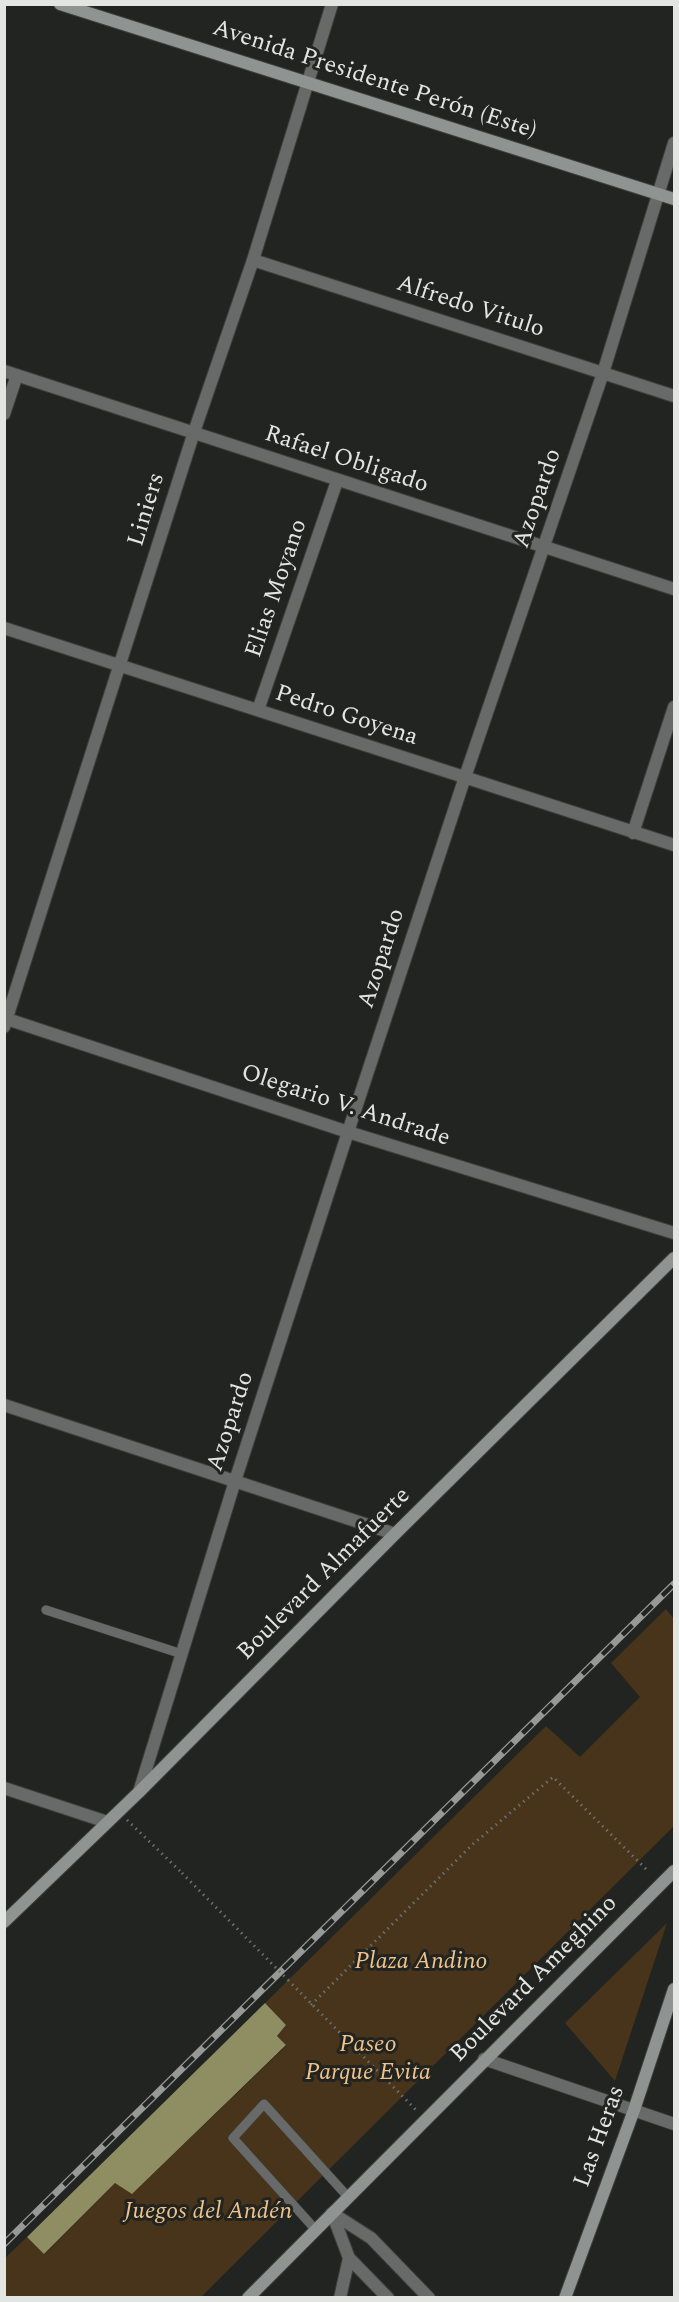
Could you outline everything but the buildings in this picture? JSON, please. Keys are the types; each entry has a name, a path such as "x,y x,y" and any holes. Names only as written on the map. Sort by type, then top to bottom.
{"main road":[{"name":"Avenida Presidente Perón (Este)","path":"60,4 675,200"},
{"name":"Boulevard Almafuerte","path":"4,1922 139,1792 395,1534 675,1258"},
{"name":"Boulevard Ameghino","path":"248,2298 484,2059 675,1872"},
{"name":"Las Heras","path":"565,2298 634,2110 675,1989"}],"street":[{"name":"Liniers","path":"6,1021 195,432 253,260 306,82 332,4"},
{"name":"Azopardo","path":"139,1792 235,1481 348,1132 465,777 603,373 675,143"},
{"name":"Alfredo Vitulo","path":"253,260 675,396"},
{"name":"Rafael Obligado","path":"4,371 675,589"},
{"path":"4,414 17,375"},
{"name":"Elias Moyano","path":"258,711 337,480"},
{"name":"Pedro Goyena","path":"4,628 675,845"},
{"path":"633,832 675,706"},
{"name":"Olegario V. Andrade","path":"6,1021 348,1132 675,1233"},
{"path":"4,1405 395,1534"},
{"path":"4,1788 107,1822"},
{"path":"484,2059 675,2124"},
{"path":"332,2212 349,2258 388,2298"},
{"path":"332,2212 371,2238 429,2298"},
{"path":"340,2298 349,2258"}],"lane":[{"path":"46,1610 182,1654"},
{"path":"315,2229 233,2138 264,2104 348,2197"}],"path":[{"path":"311,2005 473,1844 553,1777 648,1871"},
{"path":"118,1812 182,1873 425,2120"}],"green space":[{"name":"Plaza Andino","path":"666,1609 674,1619 674,1826 201,2297 5,2298 5,2258 27,2237 45,2254 115,2183 133,2193 286,2046 277,2036 286,2025 265,2003 546,1726 580,1757 640,1697 611,1663"},
{"path":"667,1923 615,2081 565,2023"}],"railway":[{"path":"4,2244 674,1584"}],"park label":[{"name":"Paseo Parque Evita","path":"368,2060"},
{"name":"Juegos del Andén","path":"208,2213"}]}
